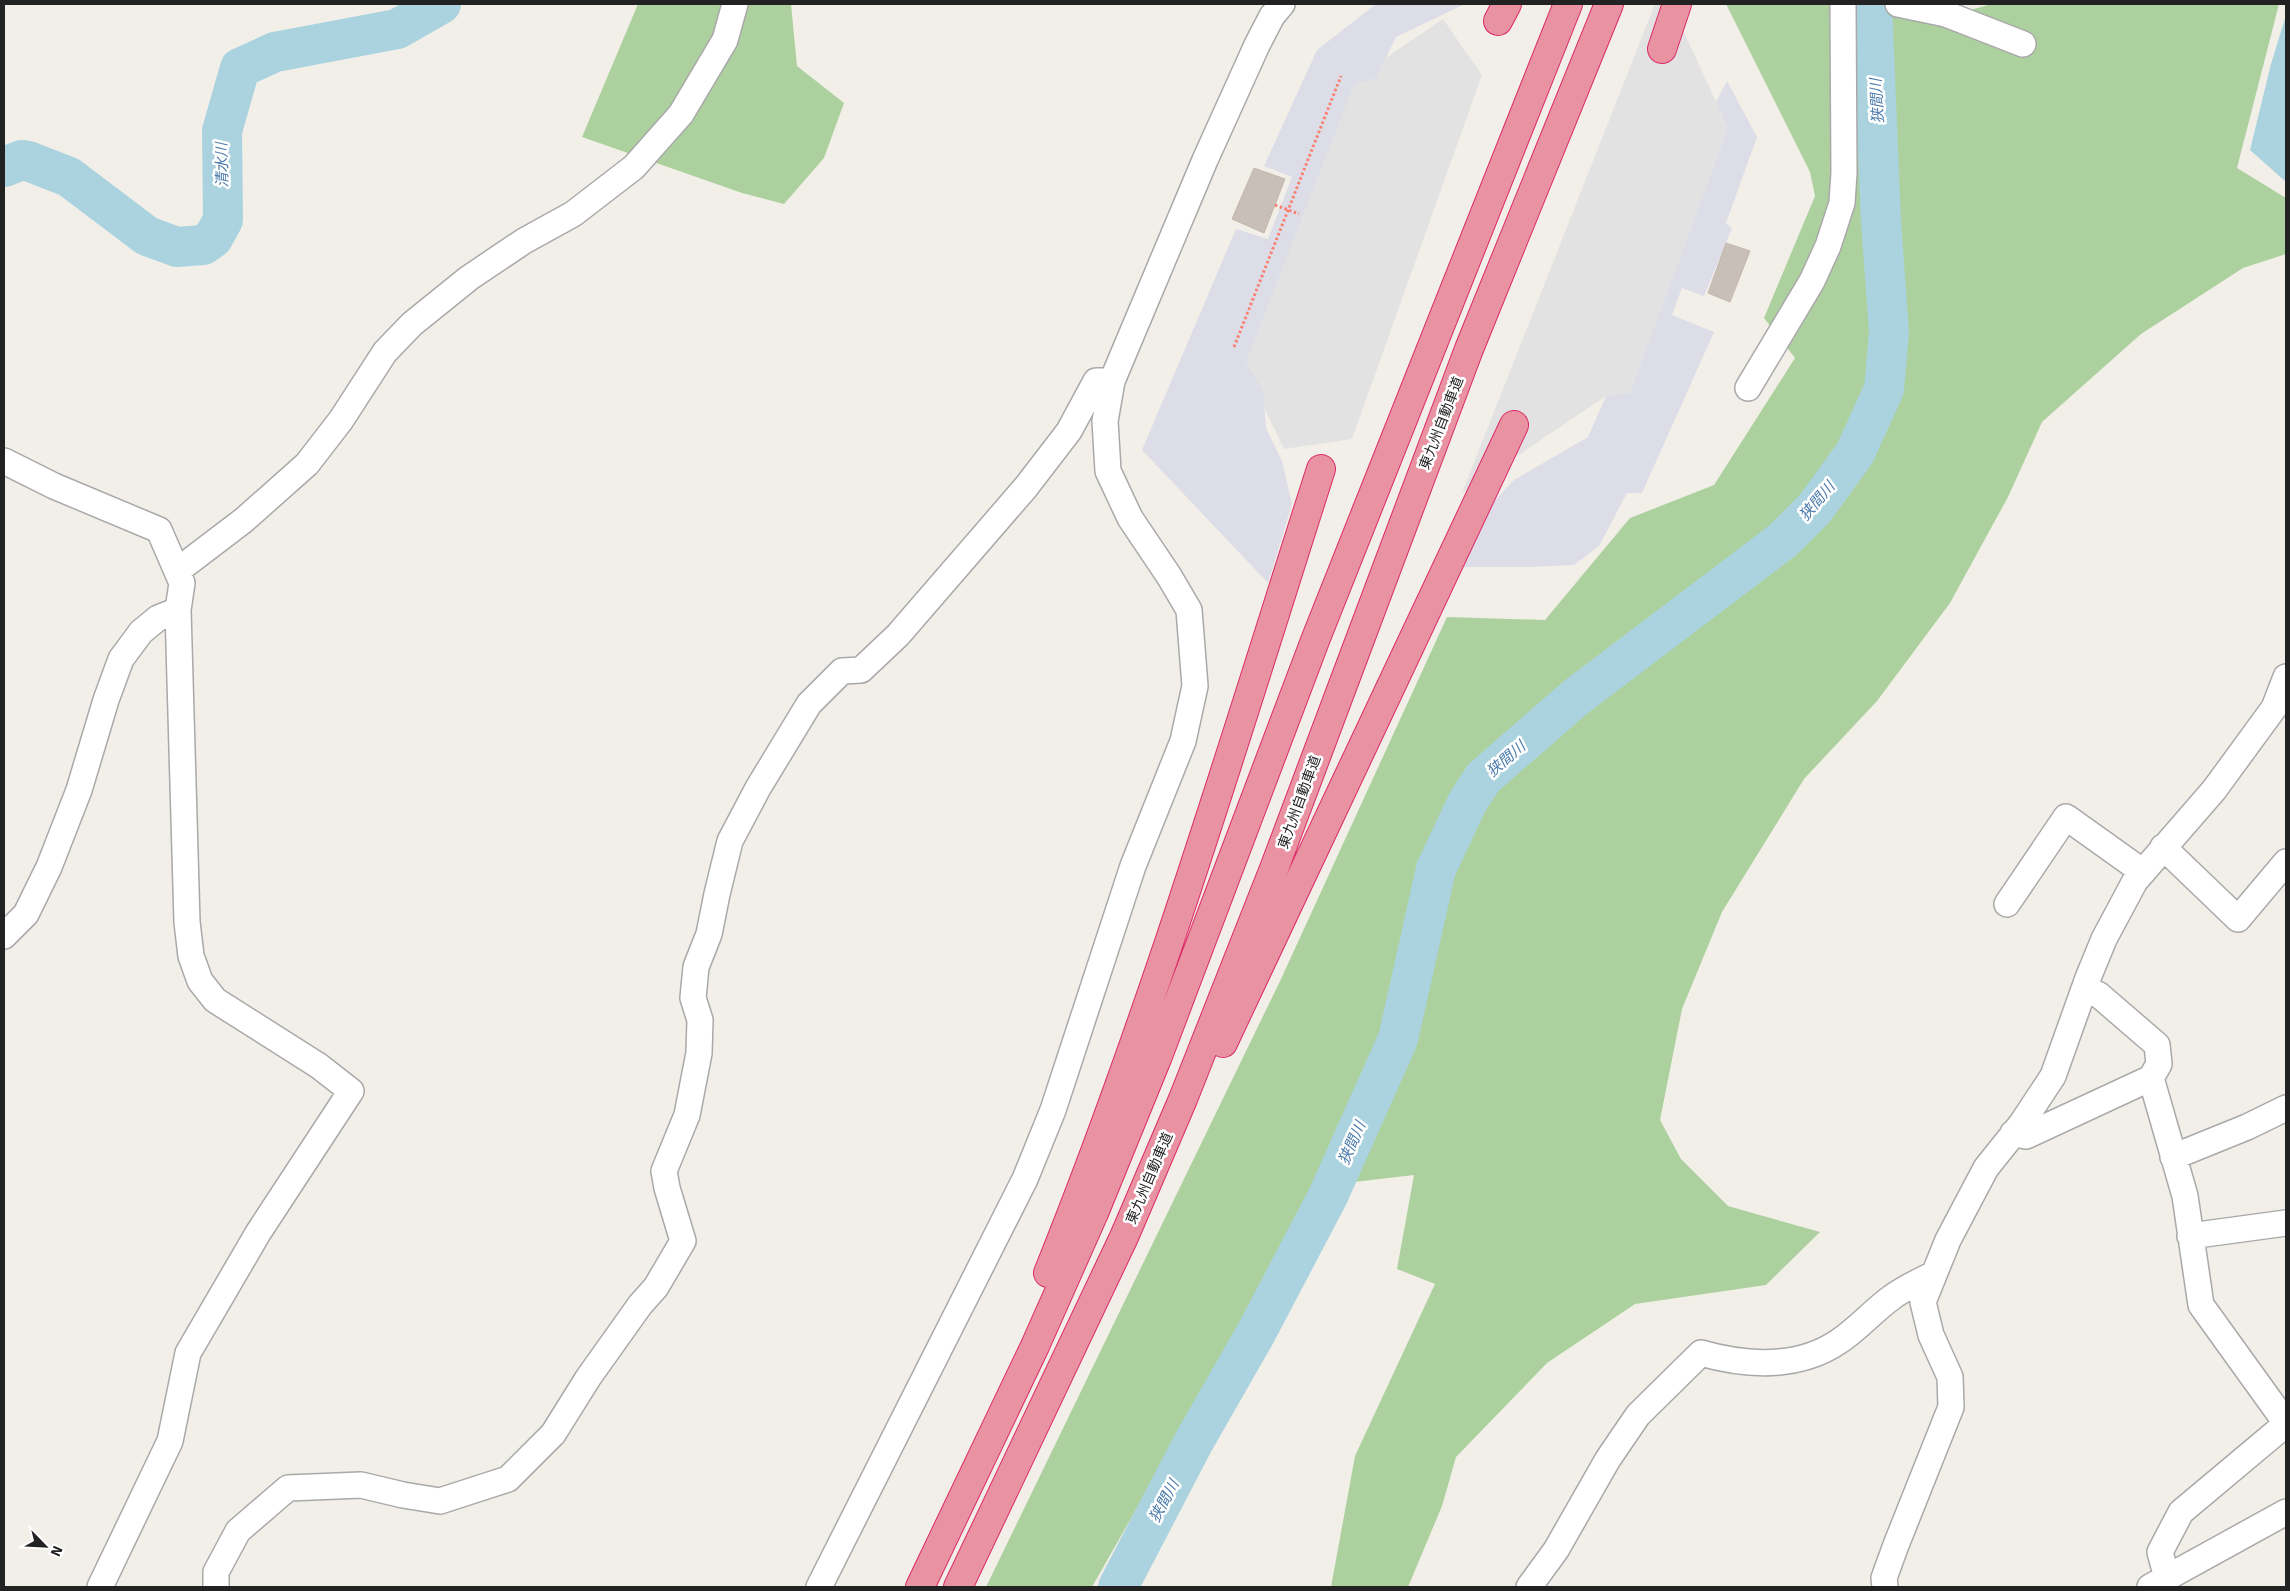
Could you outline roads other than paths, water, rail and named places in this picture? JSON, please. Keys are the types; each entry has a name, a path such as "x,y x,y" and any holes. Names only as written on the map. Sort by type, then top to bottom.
{"highway":[{"path":"923,1581 1035,1346 1133,1117 1234,859 1316,638 1568,4"},
{"name":"東九州自動車道","path":"958,1587 1124,1237 1186,1090 1275,866 1469,349 1609,4"},
{"path":"1662,49 1677,4"},
{"path":"1124,1237 1211,1069 1514,425"},
{"path":"923,1581 1087,1176 1169,945 1321,468"}],"street":[{"path":"177,571 244,520 306,464 342,420 385,352 412,324 469,278 524,241 573,214 634,167 681,114 725,40 735,4"},
{"path":"819,1587 1025,1179 1053,1110 1133,866 1183,741 1195,686 1189,610 1170,576 1130,518 1108,471 1105,420 1112,381 1249,62 1272,16 1282,4"},
{"path":"1748,388 1812,281 1828,246 1842,203 1844,164 1843,4"},
{"path":"1898,4 1946,14 2023,44"},
{"path":"216,1587 216,1572 238,1531 288,1488 361,1485 440,1501 508,1480 554,1434 588,1378 640,1305 656,1287 683,1242 667,1188 664,1170 688,1115 699,1053 700,1020 693,998 696,967 709,934 730,841 758,788 809,704 842,671 861,670 898,635 1026,486 1069,431 1096,381 1112,381"},
{"path":"4,461 54,486 159,530 182,583 178,610 186,922 194,964 200,981 215,1000 319,1066 351,1091 258,1233 188,1353 170,1441 100,1587"},
{"path":"4,936 26,914 49,867 79,790 106,700 122,658 141,632 158,618 178,610"},
{"path":"1885,1587 1884,1578 1896,1544 1951,1407 1950,1377 1931,1334 1923,1302 1948,1240 1986,1168 2013,1134 2054,1076 2104,939 2135,882 2163,847 2214,790 2259,729 2274,708 2286,677"},
{"path":"2007,904 2066,818 2143,872"},
{"path":"2163,847 2238,919 2286,862"},
{"path":"2013,1134 2026,1136 2151,1078 2159,1064 2157,1046 2099,994 2085,988"},
{"path":"2151,1078 2185,1196 2201,1305 2286,1423 2181,1512 2160,1552 2158,1583"},
{"path":"2173,1157 2247,1128 2286,1108"},
{"path":"2190,1236 2286,1223"},
{"path":"1529,1587 1556,1550 1608,1459 1638,1415 1701,1353 1719,1358 1769,1363 1802,1359 1838,1343 1892,1297 1934,1274"},
{"path":"2158,1583 2286,1512"}],"water":[{"path":"2286,15 2286,182 2250,150 2271,64"}],"waterway":[{"name":"清水川","path":"4,167 22,160 69,177 147,236 177,247 203,245 213,238 223,220 222,131 240,68 275,52 397,29 441,4"},
{"name":"狭間川","path":"1118,1587 1193,1443 1256,1333 1328,1196 1398,1039 1436,869 1467,803 1483,778 1576,697 1782,541 1815,508 1855,453 1884,389 1889,332 1881,221 1872,4"}]}
